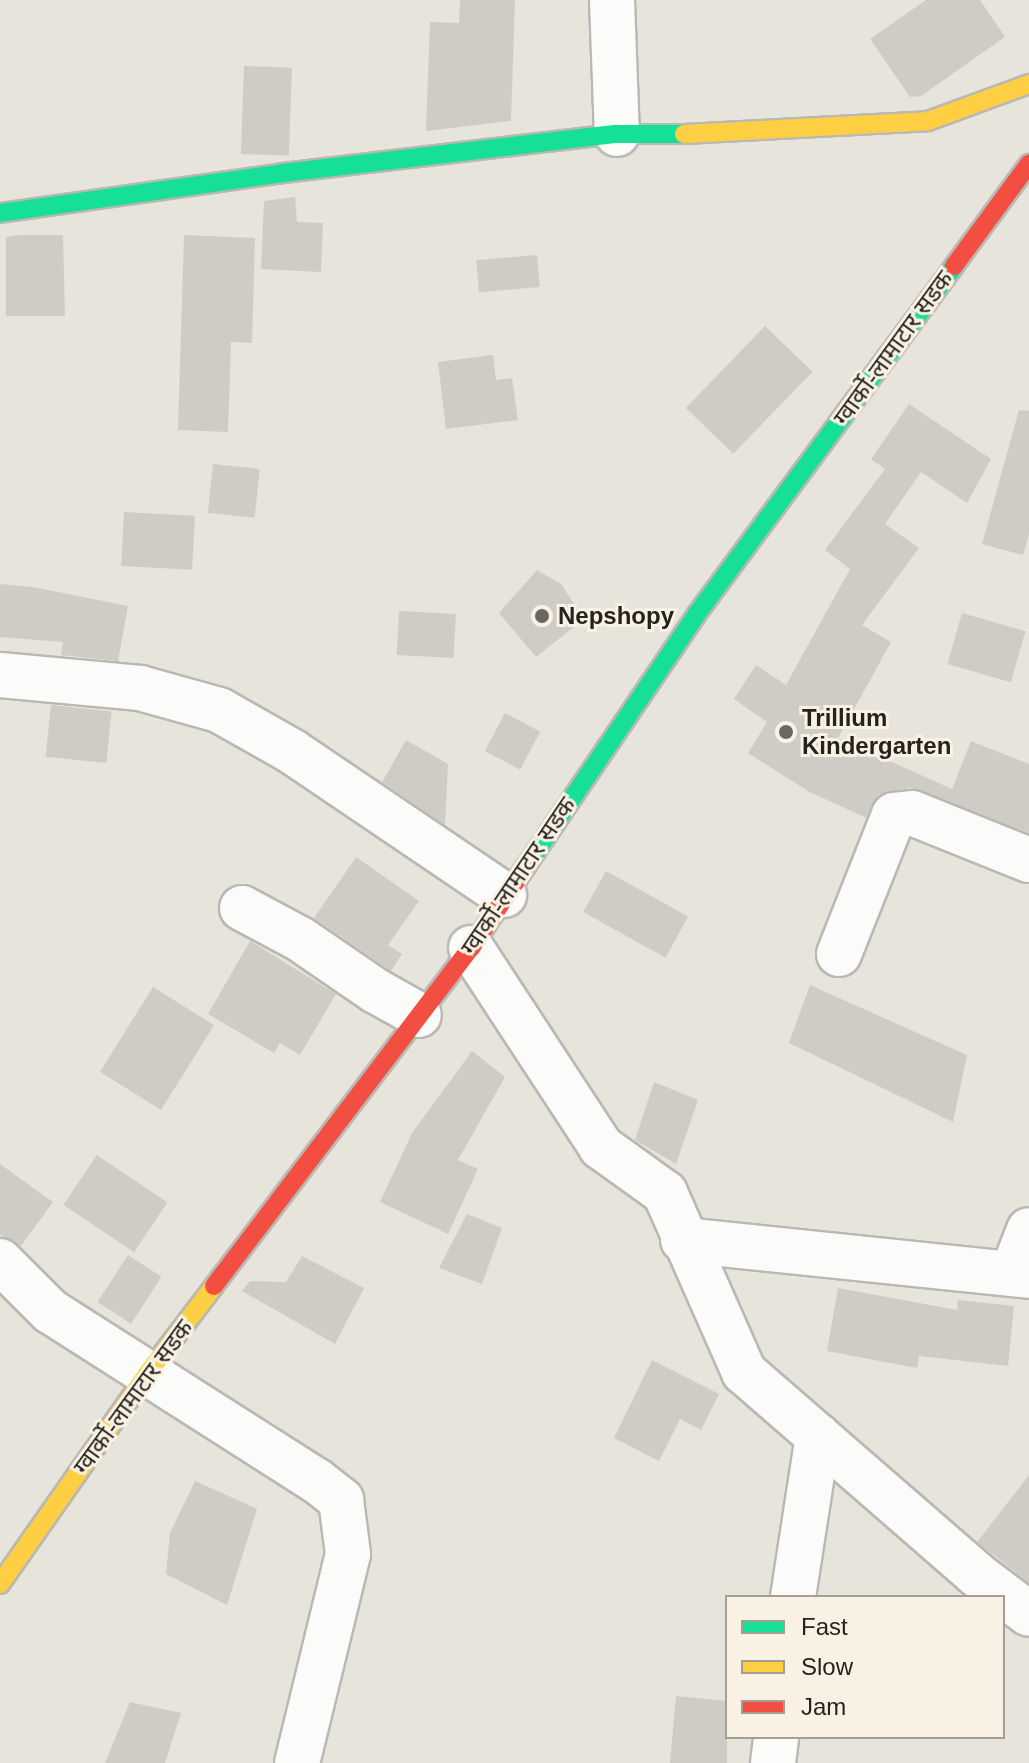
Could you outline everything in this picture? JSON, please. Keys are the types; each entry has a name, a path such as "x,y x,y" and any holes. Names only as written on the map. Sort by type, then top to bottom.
{"main road":[{"path":"0,213 283,173 617,134 699,134 928,121 1029,84"},
{"name":"ग्वार्को-लामाटार सडक","path":"0,1584 147,1374 471,948 696,615 1029,164"}],"street":[{"path":"612,0 617,134"},
{"path":"0,675 140,688 219,710 293,752 504,895"},
{"path":"839,954 894,815 912,813 1029,860"},
{"path":"242,908 300,939 376,991 419,1015"},
{"path":"471,948 601,1147 665,1193 683,1240 744,1372 1004,1595"},
{"path":"683,1240 1020,1275 1029,1230"},
{"path":"0,1261 50,1311 341,1500 348,1554 297,1763"},
{"path":"793,1595 818,1436"},
{"path":"1005,1596 1029,1614"},
{"path":"773,1763 776,1739"}],"building":[{"path":"460,0 515,0 511,121 426,131 430,22 459,23"},
{"path":"926,0 980,0 1005,37 921,96 910,97 870,39"},
{"path":"244,66 292,68 289,156 241,154"},
{"path":"295,197 297,222 323,223 321,272 261,269 264,201"},
{"path":"63,235 65,316 6,316 6,237"},
{"path":"184,235 255,238 252,343 231,342 228,432 178,430"},
{"path":"537,255 540,287 479,292 476,260"},
{"path":"765,326 812,372 733,454 686,408"},
{"path":"493,355 496,380 512,378 518,420 446,429 438,362"},
{"path":"909,404 991,459 967,503 921,472 885,524 919,548 862,625 891,642 838,738 952,789 971,741 1029,764 1029,833 910,788 878,795 866,818 808,791 748,753 767,722 734,699 756,665 786,685 850,569 825,550 885,469 871,459"},
{"path":"1019,410 1029,411 1029,534 1023,555 982,544"},
{"path":"213,464 260,469 255,518 208,513"},
{"path":"124,512 195,516 192,570 121,566"},
{"name":"Nepshopy","path":"537,570 561,584 584,619 536,657 499,613"},
{"path":"0,584 33,587 128,606 118,661 61,655 63,642 0,637"},
{"path":"399,611 456,614 454,658 397,655"},
{"path":"962,613 1025,631 1011,682 947,664"},
{"path":"51,705 112,711 106,763 46,757"},
{"path":"505,713 540,732 520,770 485,751"},
{"path":"406,740 448,764 445,825 382,782"},
{"path":"356,857 419,901 388,945 402,954 391,971 314,918"},
{"path":"606,871 688,917 665,958 583,912"},
{"path":"250,941 336,994 300,1055 280,1043 274,1053 208,1014"},
{"path":"810,985 967,1055 953,1122 789,1043"},
{"path":"153,987 214,1025 161,1110 100,1072"},
{"path":"472,1051 505,1077 458,1160 478,1169 448,1234 380,1202 412,1133"},
{"path":"654,1082 698,1100 676,1164 635,1140"},
{"path":"97,1155 167,1203 134,1252 63,1205"},
{"path":"0,1164 53,1202 21,1246 0,1234"},
{"path":"467,1214 502,1228 482,1284 439,1268"},
{"path":"128,1255 162,1277 131,1324 98,1302"},
{"path":"302,1256 364,1288 335,1344 242,1291 250,1281 286,1282"},
{"path":"838,1288 957,1310 958,1300 1014,1306 1008,1366 919,1356 917,1368 827,1351"},
{"path":"652,1360 719,1394 701,1430 680,1419 659,1461 614,1438"},
{"path":"1029,1475 1029,1583 977,1542"},
{"path":"195,1481 257,1509 227,1605 166,1574 170,1533"},
{"path":"676,1696 725,1701 727,1763 670,1763"},
{"path":"130,1702 181,1713 165,1763 105,1763"}],"traffic: fast":[{"path":"0,213 283,173 617,134 684,134"},
{"path":"527,865 696,615 954,266"}],"traffic: slow":[{"path":"684,134 928,121 1029,84"},
{"path":"0,1584 147,1374 214,1286"}],"traffic: jam":[{"path":"954,266 1029,164"},
{"path":"214,1286 471,948 527,865"}],"place":[{"name":"Nepshopy","path":"542,616"},
{"name":"Trillium Kindergarten","path":"786,732"}]}
